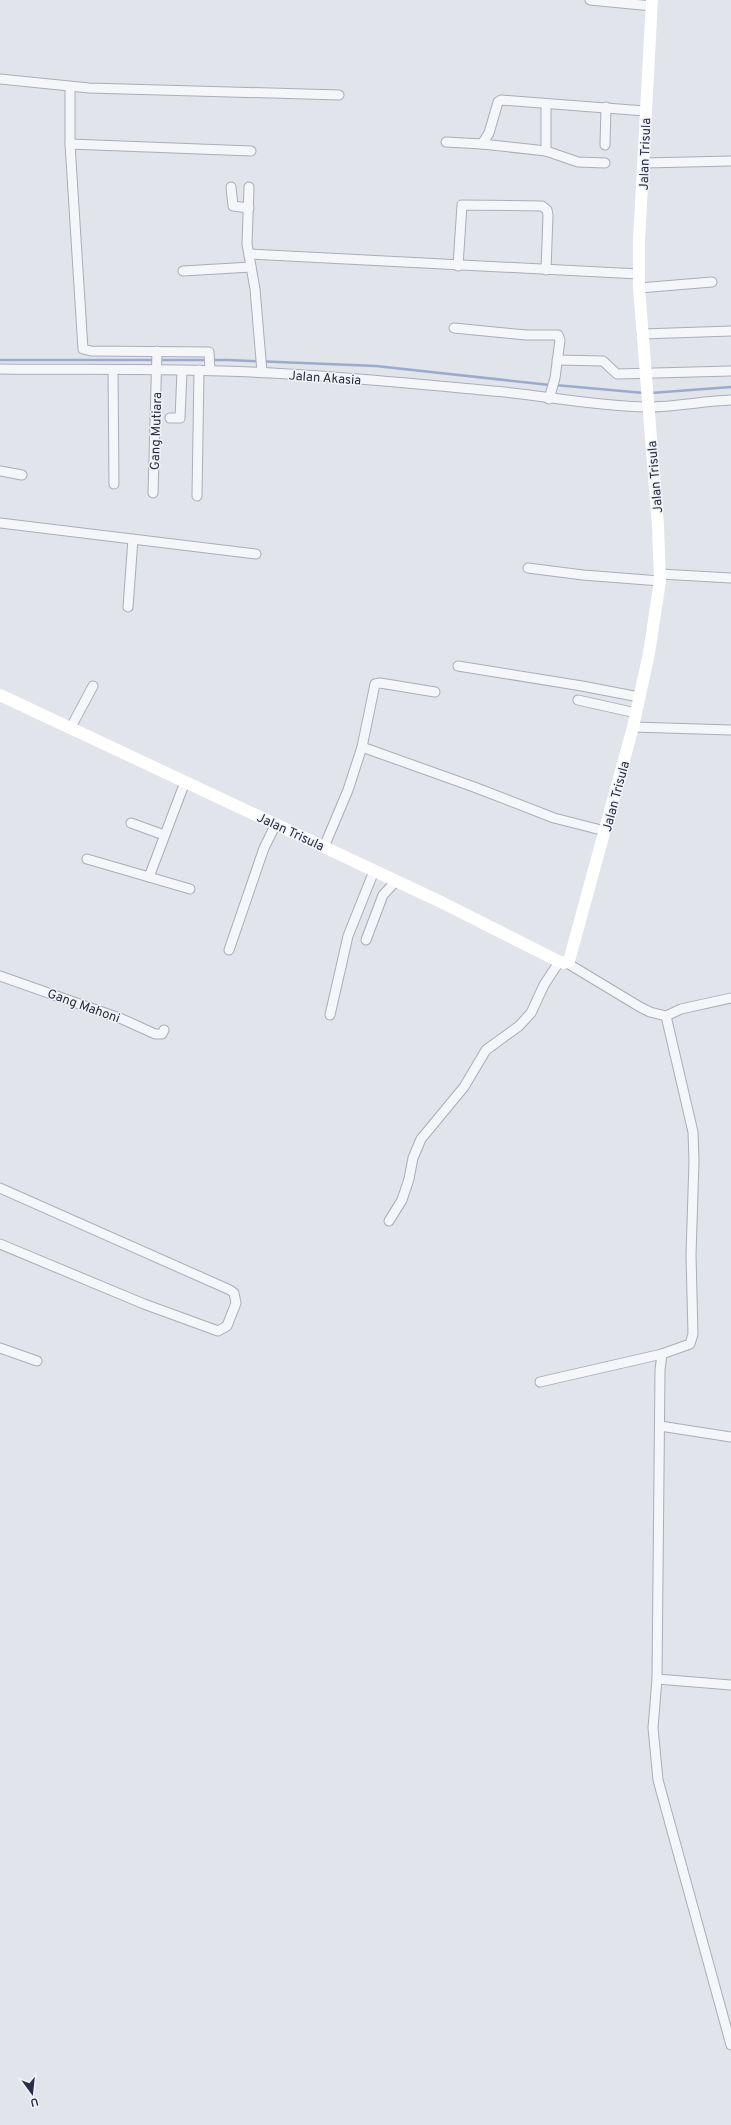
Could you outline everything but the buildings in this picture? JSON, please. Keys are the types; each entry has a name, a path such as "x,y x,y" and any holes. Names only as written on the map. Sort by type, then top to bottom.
{"street":[{"path":"590,0 652,3"},
{"name":"Jalan Trisula","path":"0,695 276,824 563,962 570,959 633,727 649,653 660,577 639,288 639,241 652,3"},
{"path":"0,79 70,87 339,95"},
{"path":"70,87 70,144 83,349 91,351 209,352 210,368"},
{"path":"482,144 489,133 498,102 606,107 645,111"},
{"path":"546,104 546,151"},
{"path":"605,145 606,107"},
{"path":"446,142 482,144 546,151 578,162 605,163"},
{"path":"70,144 251,151"},
{"path":"644,163 731,161"},
{"path":"231,187 233,206 248,208"},
{"path":"249,187 247,244 262,360 262,371"},
{"path":"458,266 462,205 542,206 547,210 548,215 546,270"},
{"path":"249,254 458,266 639,274"},
{"path":"183,271 251,267"},
{"path":"639,288 712,282"},
{"path":"454,328 526,335 558,335 560,340 549,398"},
{"path":"642,334 731,331"},
{"name":"Gang Mutiara","path":"153,493 157,351"},
{"path":"557,360 603,361 617,374 731,371"},
{"name":"Jalan Akasia","path":"0,369 157,369 182,371 210,368 262,371 505,392 579,403 648,405 731,400"},
{"path":"113,370 114,484"},
{"path":"197,496 199,370"},
{"path":"170,418 180,418 182,371"},
{"path":"0,471 22,475"},
{"path":"0,523 256,554"},
{"path":"128,607 133,539"},
{"path":"528,568 583,575 731,578"},
{"path":"458,666 582,686 639,697"},
{"path":"324,847 348,790 362,747 375,684 380,683 435,692"},
{"path":"71,727 94,686"},
{"path":"578,700 636,713"},
{"path":"633,727 731,730"},
{"path":"362,747 474,786 554,818 605,831"},
{"path":"149,877 185,782"},
{"path":"132,823 164,836"},
{"path":"229,950 264,848 276,824"},
{"path":"87,859 190,889"},
{"path":"330,1015 348,936 374,871"},
{"path":"366,940 383,894 396,881"},
{"path":"388,1221 402,1200 409,1179 413,1158 420,1139 464,1087 486,1050 519,1026 531,1013 544,985 563,962 640,1008 666,1016 681,1009 731,998"},
{"name":"Gang Mahoni","path":"0,976 122,1018 155,1034 162,1034 164,1030"},
{"path":"540,1382 662,1357 690,1344 693,1334 691,1256 694,1161 693,1132 666,1016"},
{"path":"0,1244 144,1304 218,1331 227,1326 236,1303 234,1293 230,1290 1,1191"},
{"path":"0,1348 37,1361"},
{"path":"662,1357 660,1370 657,1679 653,1728 658,1780 731,2045"},
{"path":"660,1426 731,1437"},
{"path":"657,1679 731,1685"}],"waterway":[{"path":"0,360 228,360 376,366 550,385"},
{"path":"555,385 644,393"},
{"path":"651,393 731,387"}]}
